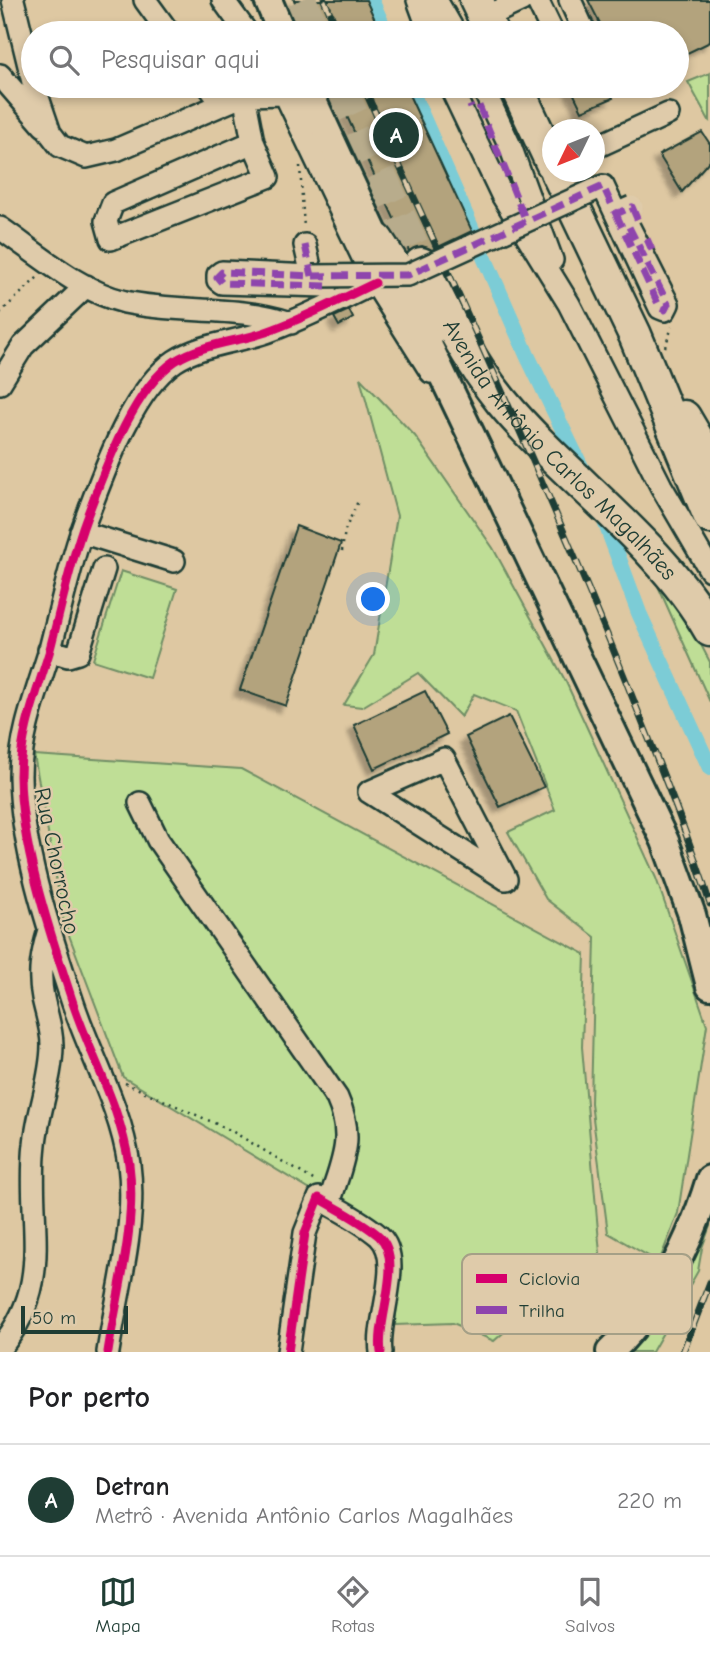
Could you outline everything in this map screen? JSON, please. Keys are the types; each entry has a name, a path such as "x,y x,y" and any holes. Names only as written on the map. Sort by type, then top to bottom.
{"highway":[{"path":"522,98 542,142"},
{"path":"562,182 635,335 710,517"},
{"path":"377,240 445,344 511,411"},
{"name":"Avenida Antônio Carlos Magalhães","path":"436,259 459,337 511,411 656,560 705,620"},
{"path":"635,335 710,461"}],"main road":[{"path":"268,0 277,21"},
{"path":"297,98 377,240 665,841 692,915 710,986"},
{"path":"680,1254 691,1233 710,1179"},
{"path":"610,1352 625,1334"}],"street":[{"path":"223,0 238,21"},
{"path":"418,0 426,21"},
{"path":"436,0 448,21"},
{"path":"486,13 522,0"},
{"path":"537,0 547,21"},
{"path":"570,0 580,21"},
{"path":"151,4 162,21"},
{"path":"10,15 21,47"},
{"path":"0,75 60,146 73,153 99,156 233,98"},
{"path":"39,98 50,133"},
{"path":"218,98 222,104"},
{"path":"248,98 253,142 268,177 111,239 106,221 113,203 253,142"},
{"path":"295,98 375,283 474,438"},
{"path":"456,98 502,195 569,304 642,447 710,570"},
{"path":"468,98 501,171"},
{"path":"476,98 526,221"},
{"path":"488,98 510,146 569,304"},
{"path":"605,143 668,114"},
{"path":"305,245 319,281 408,275 436,259 603,186 636,231"},
{"path":"0,228 86,286 127,302 247,312 291,323"},
{"name":"Rua Chorrocho","path":"108,1352 131,1194 121,1126 72,1001 49,928 27,834 20,774 28,727 81,532 107,461 131,415 160,375 176,361 194,352 291,323 375,283"},
{"path":"0,383 23,346 86,286"},
{"path":"642,447 710,543"},
{"path":"81,532 174,561"},
{"path":"49,650 68,656 78,653 104,569"},
{"path":"444,759 506,879 380,799 369,792 444,759"},
{"path":"140,803 158,840 337,1098 346,1119 348,1135 330,1198"},
{"path":"0,1348 24,1315 35,1275 34,1153 38,1112 52,1042 40,980 49,928"},
{"path":"288,1352 305,1233 319,1198 330,1198 377,1235 388,1248 390,1265 381,1352"}],"path":[{"path":"327,0 337,21"},
{"path":"371,98 436,259"},
{"path":"300,189 305,245"},
{"path":"0,313 53,264"},
{"path":"342,551 345,530 358,501"},
{"path":"102,1073 230,1130 266,1149 330,1198"}],"green space":[{"path":"710,73 710,122 689,84"},
{"path":"360,378 415,436 493,548 566,682 656,878 707,1025 678,1213 662,1254 645,1254 608,1233 591,1103 595,937 546,899 508,832 555,810 516,711 474,694 461,717 418,673 362,707 344,705 374,655 397,516"},
{"path":"121,571 177,589 149,678 93,660"},
{"path":"658,586 688,620 710,662 710,702"},
{"path":"34,755 241,769 585,954 582,1047 600,1254 462,1254 462,1327 453,1323 395,1325 401,1256 390,1233 325,1199 123,1077 64,922"},
{"path":"710,1210 710,1226 698,1271 692,1282 692,1254 688,1254"},
{"path":"478,1334 502,1334 494,1341"},
{"path":"644,1334 662,1334 652,1352 630,1352"}],"building":[{"path":"294,0 366,0 376,21 304,21"},
{"path":"588,0 710,0 710,42 689,52 689,21 599,21"},
{"path":"339,98 411,98 472,231 432,250 422,246 409,251"},
{"path":"576,98 613,98 582,111"},
{"path":"702,132 710,144 710,160 682,192 659,155"},
{"path":"349,310 353,318 339,326 334,317"},
{"path":"296,526 341,543 286,706 240,690"},
{"path":"425,691 447,734 374,769 354,725"},
{"path":"509,716 544,787 500,807 466,737"}],"waterway":[{"path":"371,0 381,21"},
{"path":"414,98 527,355 584,473"},
{"path":"603,516 639,613 710,768"}],"tunnel":[{"path":"300,0 310,21"},
{"path":"345,98 421,264"}],"railway":[{"path":"324,0 334,21"},
{"path":"368,98 563,531 659,764 710,904"},
{"path":"692,1329 710,1282"},
{"path":"683,1352 690,1334"}],"marked path":[{"path":"467,98 471,108"},
{"path":"476,98 526,221"},
{"path":"326,286 222,283 217,277 222,272 312,276 408,275 603,186 616,214 632,207 638,221"},
{"path":"616,214 660,308 665,310 668,304 629,227"},
{"path":"647,239 652,250"},
{"path":"305,245 312,276"}],"cycle path":[{"path":"108,1352 128,1234 131,1187 129,1164 119,1121 78,1018 45,916 31,859 25,831 20,776 26,729 86,519 121,433 145,391 160,374 185,355 280,327 375,283"},
{"path":"288,1352 305,1233 319,1198 365,1225 379,1236 386,1247 390,1260 390,1275 382,1323 381,1352"}],"place":[{"name":"Detran","path":"396,135"}]}
